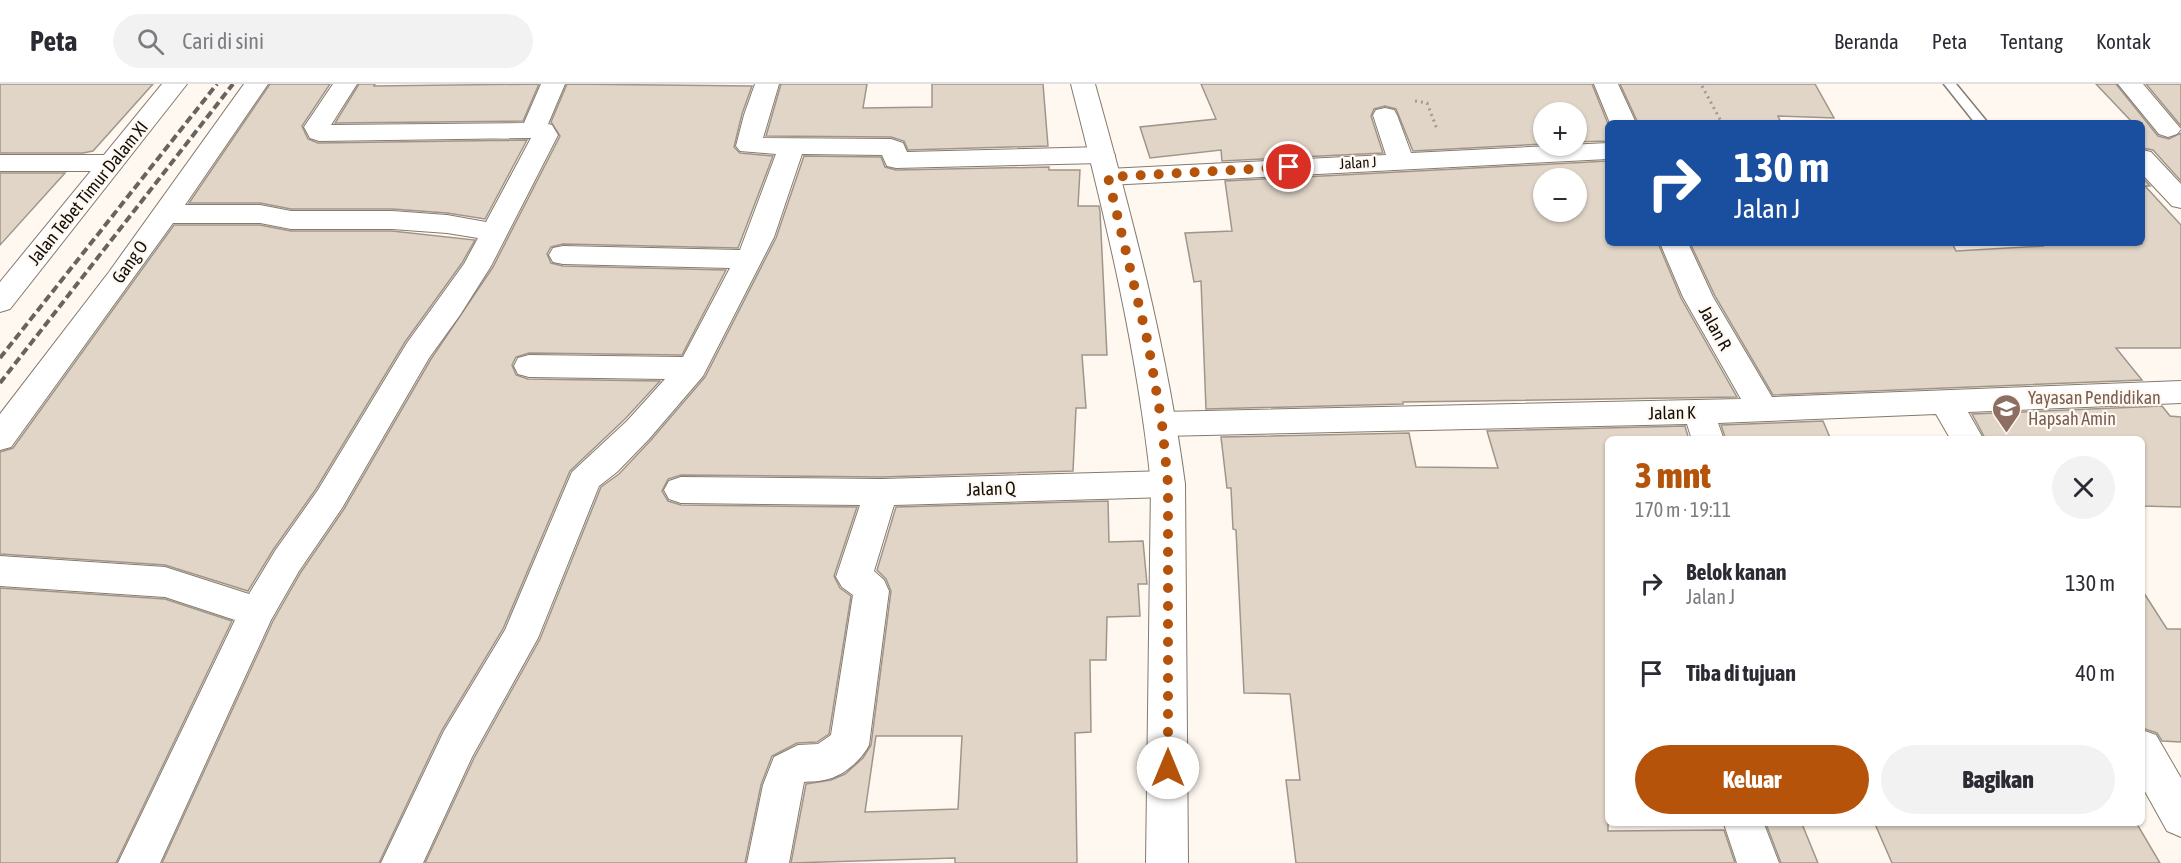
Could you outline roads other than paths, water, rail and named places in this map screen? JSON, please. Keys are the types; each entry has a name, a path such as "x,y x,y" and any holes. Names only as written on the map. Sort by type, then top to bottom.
{"street":[{"name":"Jalan Tebet Timur Dalam XI","path":"0,302 9,279 111,163 175,84"},
{"name":"Gang O","path":"0,438 119,279 256,84"},
{"path":"139,863 257,612 287,561 330,499 418,351 461,292 546,132 533,130 319,133 316,127 345,84"},
{"path":"533,130 554,84"},
{"path":"402,863 458,744 520,638 584,481 638,430 692,368 760,237 792,146 749,146 756,115 767,84"},
{"path":"1083,84 1148,343 1162,424 1168,484 1167,863"},
{"path":"1606,84 1622,120"},
{"path":"2130,84 2174,129"},
{"path":"1385,115 1401,161"},
{"path":"2145,130 2174,129"},
{"name":"Jalan J","path":"792,146 891,147 896,160 1105,166 1401,161 1605,151"},
{"path":"2145,161 2181,200"},
{"path":"0,163 111,163"},
{"path":"163,214 260,214 291,220 392,220 447,224 494,232"},
{"name":"Jalan R","path":"1675,246 1693,288 1763,410"},
{"path":"563,255 747,259"},
{"path":"529,366 692,368"},
{"name":"Jalan K","path":"1162,424 1704,426 1763,410 2181,392"},
{"path":"1946,403 1966,436"},
{"name":"Jalan Q","path":"681,490 881,492 1168,484"},
{"path":"768,863 783,784 788,770 798,763 824,762 849,745 871,591 863,582 854,577 881,492"},
{"path":"0,571 165,582 257,612"},
{"path":"2145,753 2181,817"},
{"path":"1745,826 1758,863"}],"lane":[{"path":"1950,84 1980,120"}],"railway":[{"path":"0,358 217,84"},
{"path":"0,383 233,84"}],"place":[{"name":"Yayasan Pendidikan Hapsah Amin","path":"2007,434"}]}
